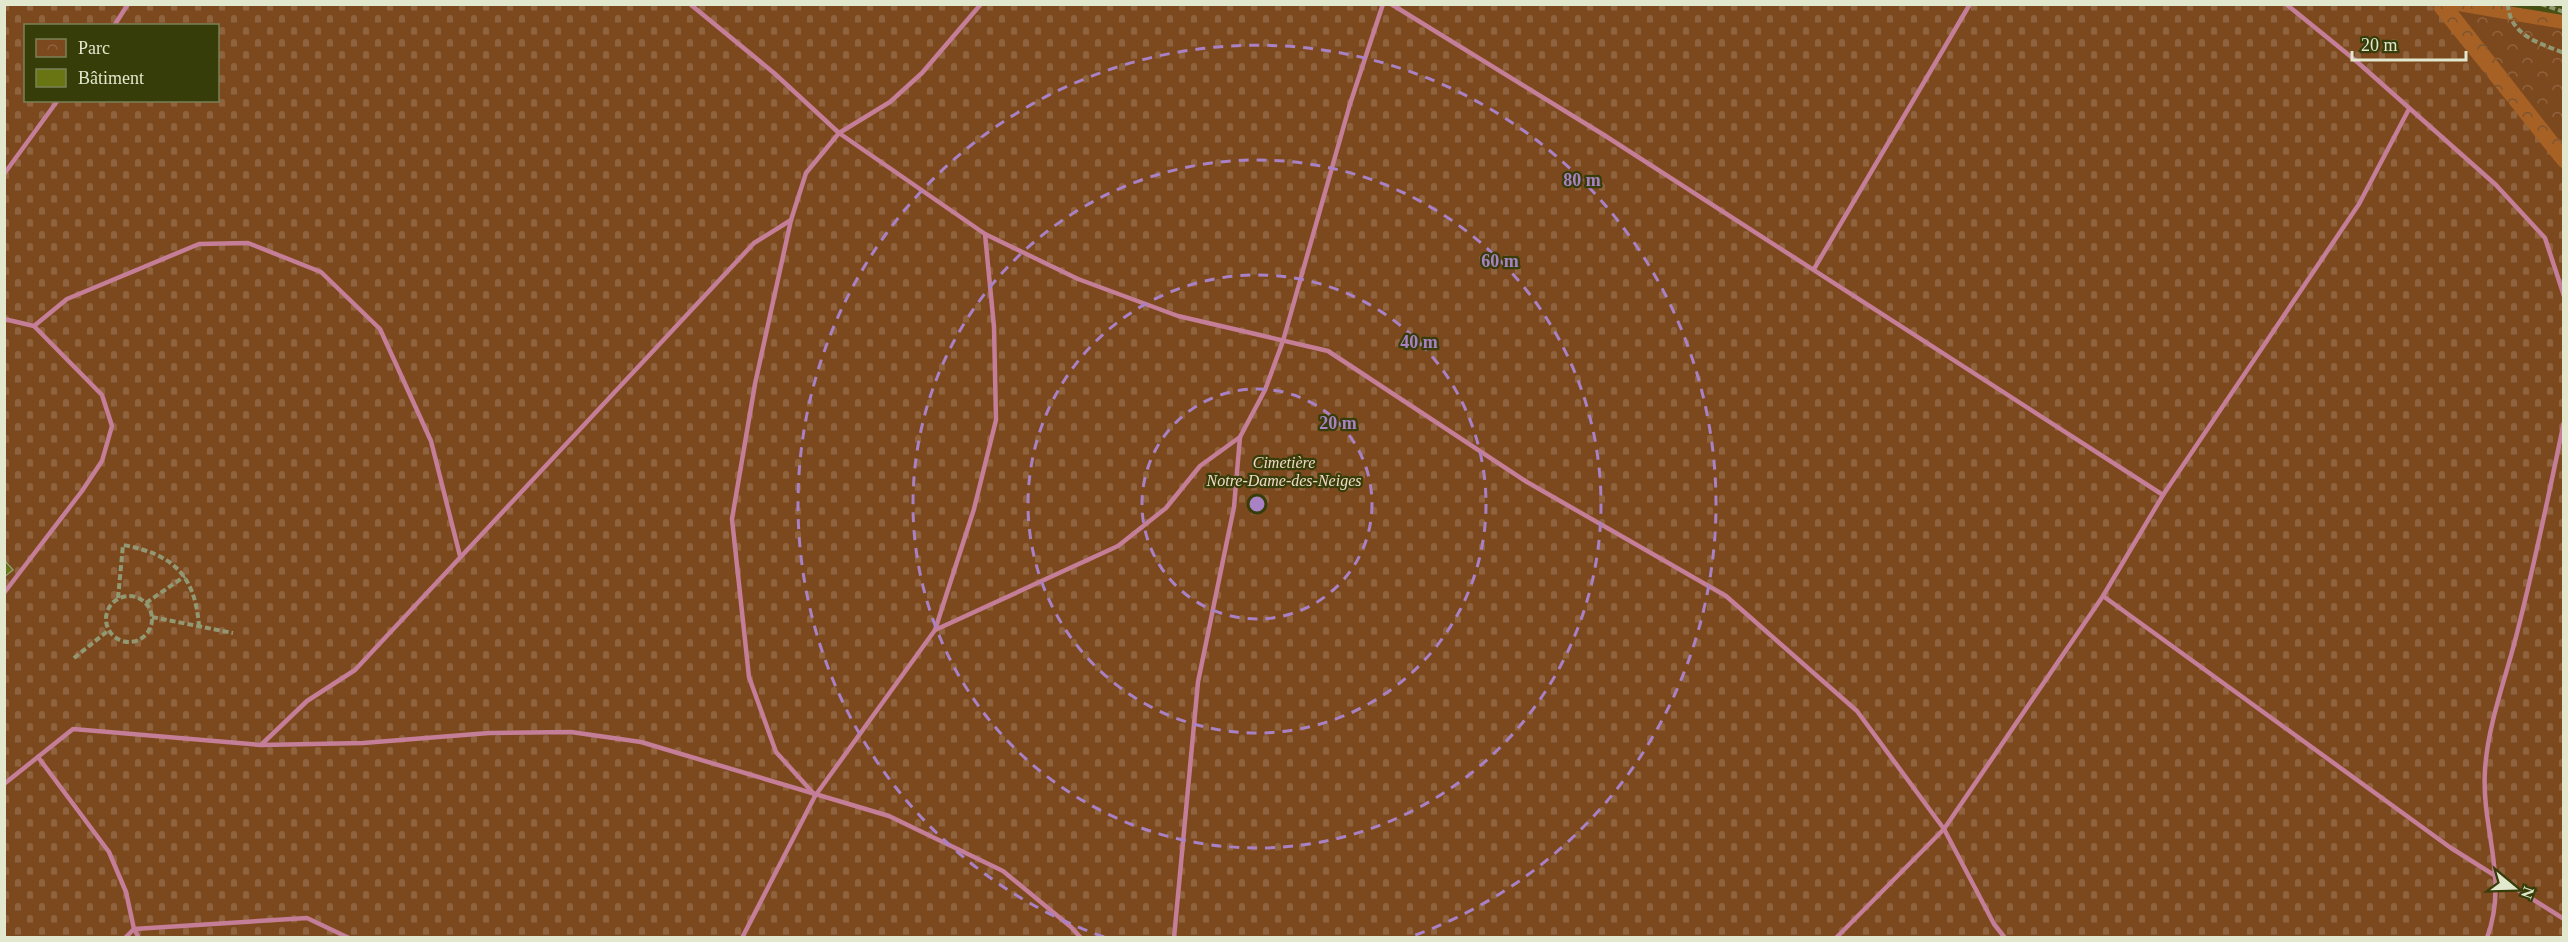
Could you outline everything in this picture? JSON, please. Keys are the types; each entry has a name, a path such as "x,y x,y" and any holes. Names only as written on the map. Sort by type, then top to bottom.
{"lane":[{"path":"115,24 128,4"},
{"path":"690,4 774,73 838,133 985,234 1078,279 1178,316 1328,351 1527,482 1726,596 1857,711 1944,829 1994,924 2005,938"},
{"path":"815,795 776,752 749,676 732,519 755,384 791,220 806,173 838,133 890,102 922,73 981,4"},
{"path":"1174,938 1198,682 1234,507 1240,437 1265,390 1283,341 1350,104 1383,4"},
{"path":"1391,4 1604,135 2163,495"},
{"path":"1814,269 1970,4"},
{"path":"2286,4 2355,60 2496,185 2545,238 2564,296"},
{"path":"4,174 57,102"},
{"path":"1836,938 1944,829 2103,596 2163,495 2359,204 2409,109"},
{"path":"261,745 307,701 355,670 754,243 791,220"},
{"path":"744,936 815,795 935,630 974,509 996,420 994,327 985,234"},
{"path":"34,326 67,299 199,244 248,243 321,272 380,329 431,441 460,556"},
{"path":"4,319 34,326 102,394 112,426 102,461 82,491 4,593"},
{"path":"2487,938 2493,920 2497,879 2484,771 2491,726 2517,633 2564,423"},
{"path":"935,630 1118,546 1166,508 1200,466 1240,437"},
{"path":"2103,596 2451,848 2564,919"},
{"path":"4,784 73,729 261,745 363,743 489,733 571,732 641,742 889,816 1003,872 1071,927 1081,938"},
{"path":"38,757 108,852 126,892 139,938"},
{"path":"125,938 135,929 308,918 349,938"}],"path":[{"path":"2508,4 2508,17 2526,38 2564,53"},
{"path":"2541,4 2556,7 2564,12"},
{"path":"118,598 123,545 146,549 162,557 185,576 195,596 199,626"},
{"path":"146,603 185,576"},
{"path":"133,596 146,603 152,617 148,632 136,641 121,641 109,630 106,623 108,608 118,598 133,596"},
{"path":"152,617 233,633"},
{"path":"74,658 109,630"}],"shaded area":[{"path":"2502,5 2563,5 2563,15"}],"green space":[{"name":"Cimetière Notre-Dame-des-Neiges","path":"5,5 2430,5 2563,171 2563,937 5,938"},
{"path":"2425,5 2502,5 2563,15 2563,170 2452,62"},
{"path":"2458,11 2563,29 2563,145"}],"building":[{"path":"4,560 13,570 4,577"}]}
